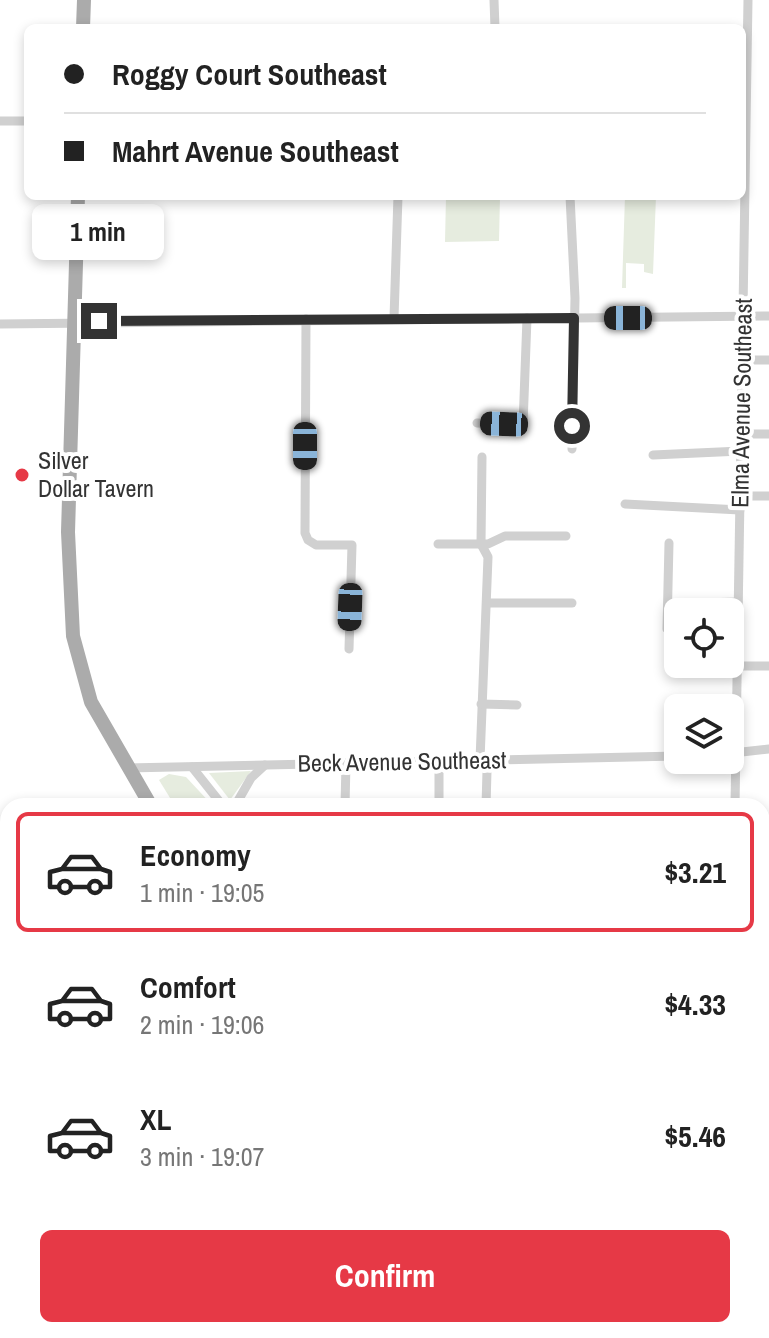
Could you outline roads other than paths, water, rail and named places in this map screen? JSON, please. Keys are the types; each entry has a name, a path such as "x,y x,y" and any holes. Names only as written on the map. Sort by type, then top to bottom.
{"main road":[{"path":"83,24 84,0"},
{"path":"78,200 68,544 73,636 91,702 146,798"}],"street":[{"path":"494,0 495,24"},
{"name":"Elma Avenue Southeast","path":"746,158 748,0"},
{"path":"0,121 24,121"},
{"path":"394,318 398,200"},
{"path":"570,200 574,318 572,449"},
{"name":"Elma Avenue Southeast","path":"738,598 745,200"},
{"path":"0,324 769,316"},
{"path":"477,423 523,425 527,318"},
{"path":"306,319 308,540 316,545 352,545 349,649"},
{"path":"743,360 769,360"},
{"path":"741,434 769,434"},
{"path":"653,455 704,456 741,451"},
{"path":"482,457 481,544 488,557 480,760 487,771 486,798"},
{"path":"740,496 769,496"},
{"path":"625,504 740,510"},
{"path":"438,544 481,544 505,536 566,536"},
{"path":"668,598 669,543"},
{"path":"487,603 572,603"},
{"path":"744,666 769,666"},
{"path":"481,704 517,705"},
{"path":"744,752 769,749"},
{"name":"Beck Avenue Southeast","path":"127,768 664,756"},
{"path":"439,762 439,798"},
{"path":"345,798 346,763"},
{"path":"240,798 251,778 265,765"},
{"path":"192,767 217,798"},
{"name":"Elma Avenue Southeast","path":"734,774 735,798"}],"place":[{"name":"Silver Dollar Tavern","path":"22,475"}]}
